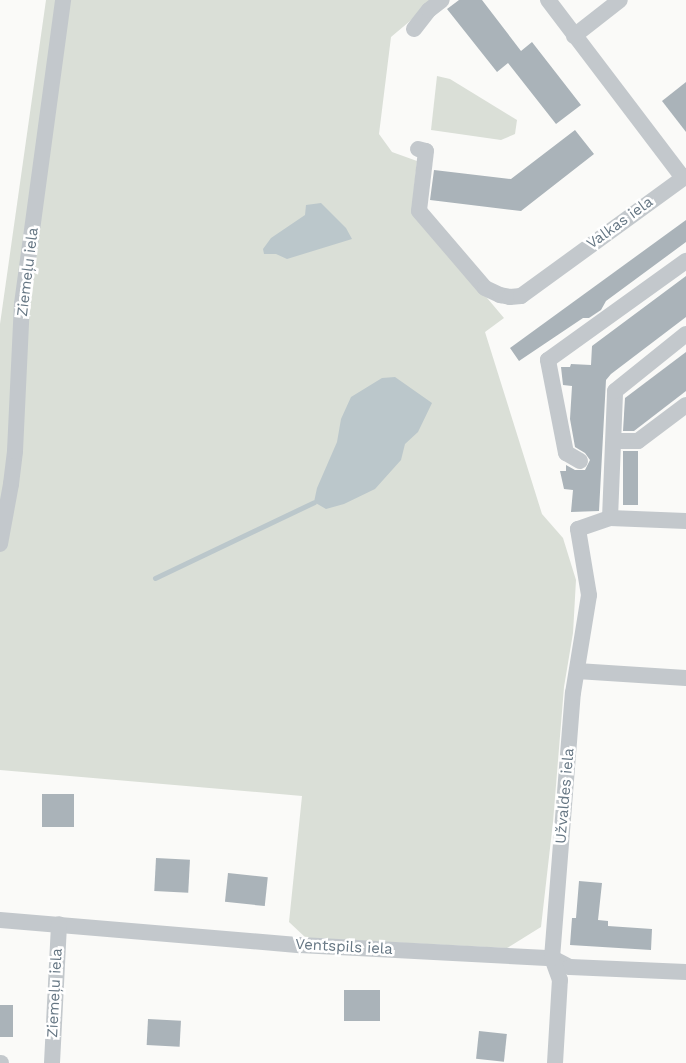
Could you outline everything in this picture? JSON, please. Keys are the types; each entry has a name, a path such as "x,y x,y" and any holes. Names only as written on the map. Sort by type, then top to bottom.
{"street":[{"name":"Ziemeļu iela","path":"0,544 14,459 22,304 62,0"},
{"path":"414,29 429,10 442,0"},
{"path":"548,0 685,177"},
{"path":"574,36 620,0"},
{"name":"Valkas iela","path":"418,150 426,151 419,211 485,288 500,295 521,296 685,177"},
{"path":"580,461 566,453 548,360 686,261"},
{"path":"686,334 615,391 610,518 686,522"},
{"path":"614,442 638,441 686,405"},
{"name":"Užvaldes iela","path":"555,1063 560,980 552,958 573,693 589,595 578,529 610,518"},
{"path":"577,672 686,678"},
{"name":"Ventspils iela","path":"0,920 300,945 552,958 570,967 686,972"},
{"name":"Ziemeļu iela","path":"52,1063 59,924"}],"shaded area":[{"path":"46,0 435,0 391,37 379,134 392,152 417,161 412,209 504,318 485,332 542,514 563,538 576,580 573,633 564,687 553,822 541,927 507,948 306,938 289,922 302,796 0,770 0,324"},
{"path":"437,76 450,79 517,120 515,134 501,140 431,130"},
{"path":"321,203 346,228 352,239 287,259 276,254 264,254 263,249 271,238 305,215 306,205"},
{"path":"395,377 432,403 418,432 405,444 401,460 375,489 344,504 326,509 314,502 317,488 337,442 341,419 351,397 382,378"}],"building":[{"path":"459,0 482,0 521,51 532,42 581,105 556,124 508,63 497,72 447,9"},
{"path":"686,82 686,132 662,101"},
{"path":"575,130 594,154 521,211 430,200 434,170 511,179"},
{"path":"686,220 686,242 606,301 601,310 589,318 583,318 519,361 510,348"},
{"path":"686,276 686,317 611,374 606,380 599,511 571,512 573,490 564,489 560,471 566,471 566,465 575,470 585,470 590,460 585,453 575,447 570,419 572,386 563,385 561,367 570,367 571,364 591,365 592,346"},
{"path":"686,352 686,391 634,431 623,431 625,398"},
{"path":"623,451 638,451 638,505 623,505"},
{"path":"42,794 74,794 74,827 42,827"},
{"path":"156,858 190,860 188,893 154,891"},
{"path":"228,873 268,877 265,906 225,902"},
{"path":"579,881 602,883 598,920 608,921 608,926 652,929 651,950 570,945 572,918 576,918"},
{"path":"344,990 380,990 380,1021 344,1021"},
{"path":"0,1005 13,1005 13,1037 0,1037"},
{"path":"148,1019 181,1021 180,1047 147,1045"},
{"path":"479,1031 507,1034 504,1062 476,1059"}],"waterway":[{"path":"155,578 314,502"}]}
